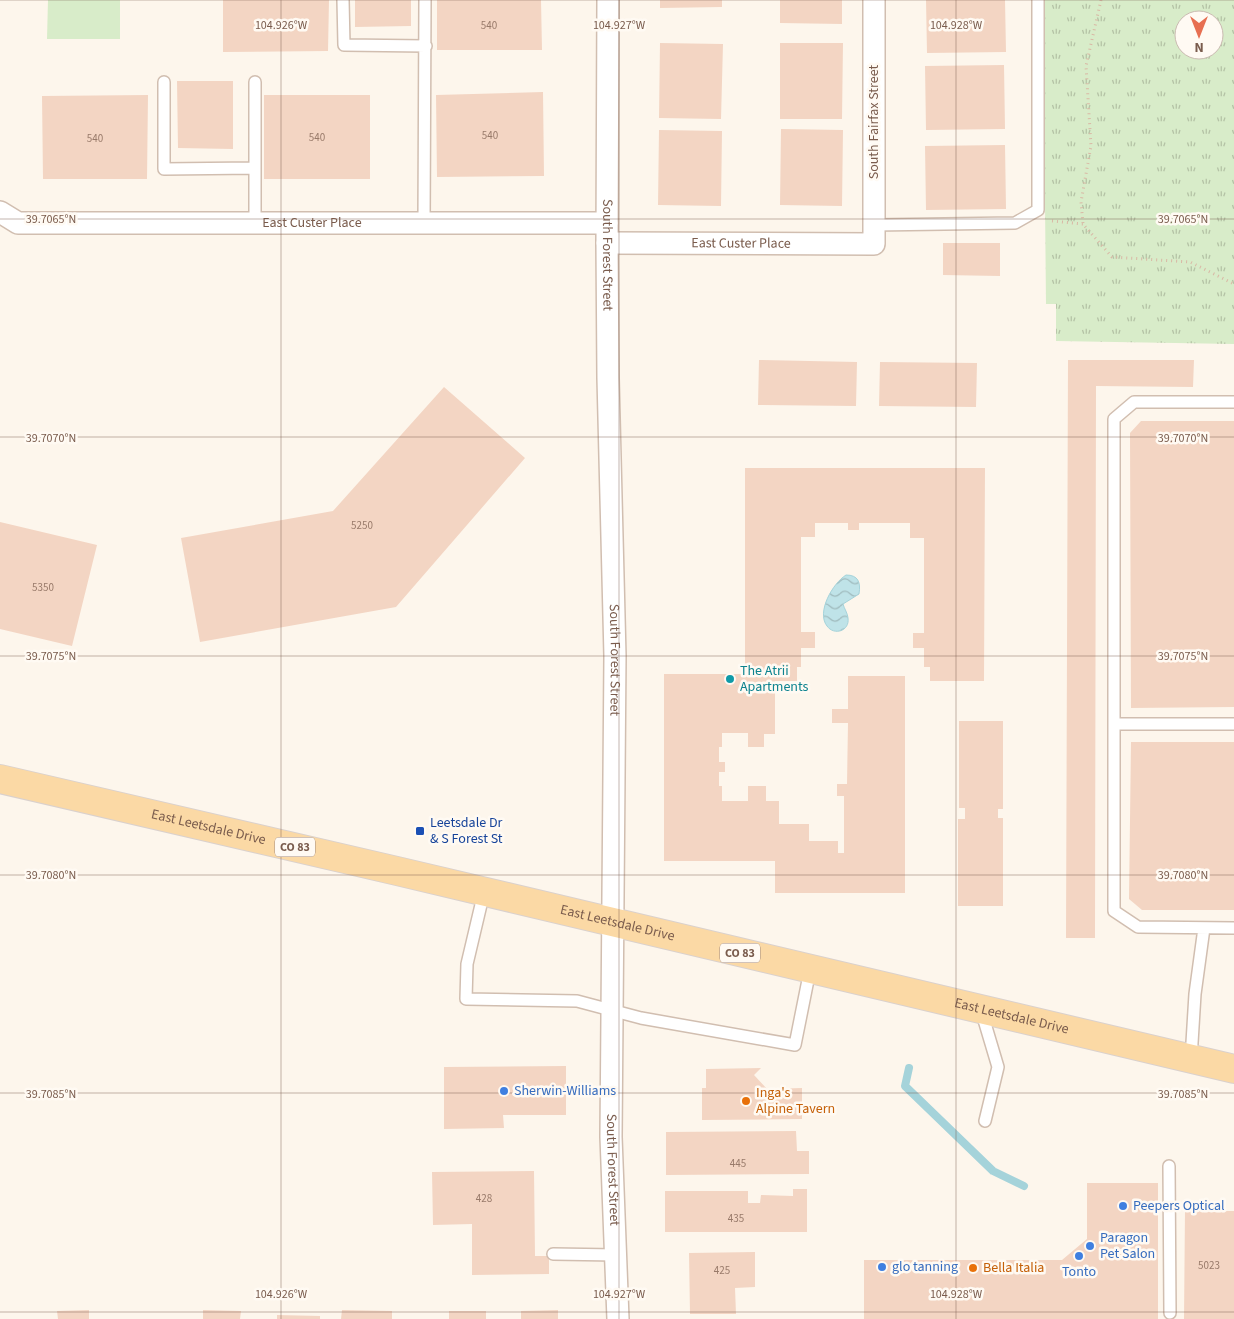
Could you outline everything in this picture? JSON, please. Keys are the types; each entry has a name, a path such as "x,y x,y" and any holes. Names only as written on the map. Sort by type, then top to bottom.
{"main road":[{"name":"East Leetsdale Drive","path":"0,779 1234,1069"}],"street":[{"name":"South Forest Street","path":"608,0 608,378 615,656 611,1137 618,1319"},
{"name":"South Fairfax Street","path":"874,0 874,234"},
{"name":"East Custer Place","path":"9,217 255,223 424,223 607,233 874,234"}],"lane":[{"path":"343,0 344,45 426,46"},
{"path":"424,223 425,0"},
{"path":"874,234 1015,223 1038,210 1038,0"},
{"path":"164,82 164,169 255,168"},
{"path":"255,82 255,223"},
{"path":"1234,402 1134,402 1114,419 1114,912 1138,927 1234,928"},
{"path":"1114,724 1234,724"},
{"path":"484,892 466,964 466,999 577,1001 641,1018 794,1045 810,970"},
{"path":"1191,1059 1204,928"},
{"path":"981,1010 998,1067 985,1121"},
{"path":"1170,1166 1170,1313"},
{"path":"553,1254 616,1255"}],"path":[{"path":"1101,0 1086,66 1091,146 1081,202 1083,224 1112,257 1190,262 1234,284"}],"green space":[{"path":"48,0 120,0 120,39 47,39"},
{"path":"1043,0 1234,0 1234,344 1056,341 1056,304 1046,304"}],"water":[{"path":"846,575 853,576 858,580 860,586 859,594 843,604 848,616 847,626 841,631 834,631 827,626 824,620 825,606 831,591"}],"building":[{"path":"223,0 329,0 328,51 223,52"},
{"path":"355,0 411,0 411,26 355,27"},
{"path":"437,0 541,0 542,50 437,50"},
{"path":"660,0 722,0 722,7 660,8"},
{"path":"780,0 842,0 842,24 780,23"},
{"path":"926,0 1005,0 1006,52 927,53"},
{"path":"660,43 723,44 721,119 659,118"},
{"path":"780,43 843,43 842,119 780,119"},
{"path":"1004,65 1005,129 926,130 925,66"},
{"path":"177,81 233,81 233,149 178,148"},
{"path":"543,92 544,176 437,177 436,95"},
{"path":"148,95 147,179 43,179 42,96"},
{"path":"264,95 370,95 370,179 264,179"},
{"path":"781,129 843,130 842,206 780,205"},
{"path":"659,130 722,131 721,206 658,205"},
{"path":"1005,145 1006,209 926,210 925,146"},
{"path":"943,243 1000,243 1000,276 943,275"},
{"path":"759,360 857,362 856,406 758,405"},
{"path":"1068,360 1194,360 1193,387 1096,386 1095,938 1066,938"},
{"path":"880,362 977,363 976,407 879,406"},
{"path":"444,387 525,458 396,607 200,642 181,538 333,511"},
{"path":"1141,421 1234,421 1234,707 1131,708 1130,433"},
{"name":"The Atrii Apartments","path":"745,468 985,468 984,681 930,681 930,667 924,667 924,648 913,648 913,633 924,633 924,538 910,538 910,523 859,523 859,530 848,530 848,523 815,523 815,537 801,537 801,632 815,632 815,648 801,648 801,667 797,667 797,681 775,681 775,734 764,734 764,747 748,747 748,733 722,733 722,747 719,747 719,762 725,762 725,772 719,772 719,786 722,786 722,801 748,801 748,786 766,786 766,801 779,801 779,824 809,824 809,841 838,841 838,853 844,853 844,796 837,796 837,784 847,784 848,723 832,723 832,709 848,709 848,676 905,676 905,893 775,893 775,861 664,861 664,674 745,674"},
{"path":"0,522 97,545 72,646 0,629"},
{"path":"959,721 1003,721 1003,809 998,809 998,818 1003,818 1003,906 958,906 958,819 965,819 965,808 959,808"},
{"path":"1131,742 1234,742 1234,910 1142,910 1129,899"},
{"path":"566,1066 566,1115 503,1115 504,1128 444,1129 444,1067"},
{"path":"761,1068 754,1075 767,1089 802,1088 802,1119 702,1120 702,1088 706,1088 706,1069"},
{"path":"796,1131 797,1151 809,1151 809,1174 666,1175 666,1132"},
{"path":"534,1171 535,1256 549,1256 549,1274 472,1275 472,1224 433,1225 432,1172"},
{"path":"1087,1183 1158,1183 1158,1319 864,1319 864,1260 1062,1260 1087,1239"},
{"path":"793,1189 807,1189 807,1232 665,1232 665,1191 748,1191 748,1203 760,1203 761,1195 793,1196"},
{"path":"1185,1211 1234,1211 1234,1319 1184,1319"},
{"path":"755,1252 755,1287 735,1288 736,1314 690,1314 689,1253"},
{"path":"89,1310 89,1319 58,1319 57,1311"},
{"path":"203,1310 241,1311 240,1319 203,1319"},
{"path":"342,1310 392,1311 392,1319 341,1319"},
{"path":"558,1310 558,1319 521,1319 521,1311"},
{"path":"449,1311 486,1311 486,1319 449,1319"},
{"path":"277,1315 320,1316 320,1319 277,1319"}],"waterway":[{"path":"909,1068 905,1086 993,1171 1024,1186"}],"place":[{"name":"The Atrii Apartments","path":"730,679"},
{"name":"Leetsdale Dr & S Forest St","path":"420,831"},
{"name":"Sherwin-Williams","path":"504,1091"},
{"name":"Inga's Alpine Tavern","path":"746,1101"},
{"name":"Peepers Optical","path":"1123,1206"},
{"name":"Paragon Pet Salon","path":"1090,1246"},
{"name":"Tonto","path":"1079,1256"},
{"name":"glo tanning","path":"882,1267"},
{"name":"Bella Italia","path":"973,1268"}]}
